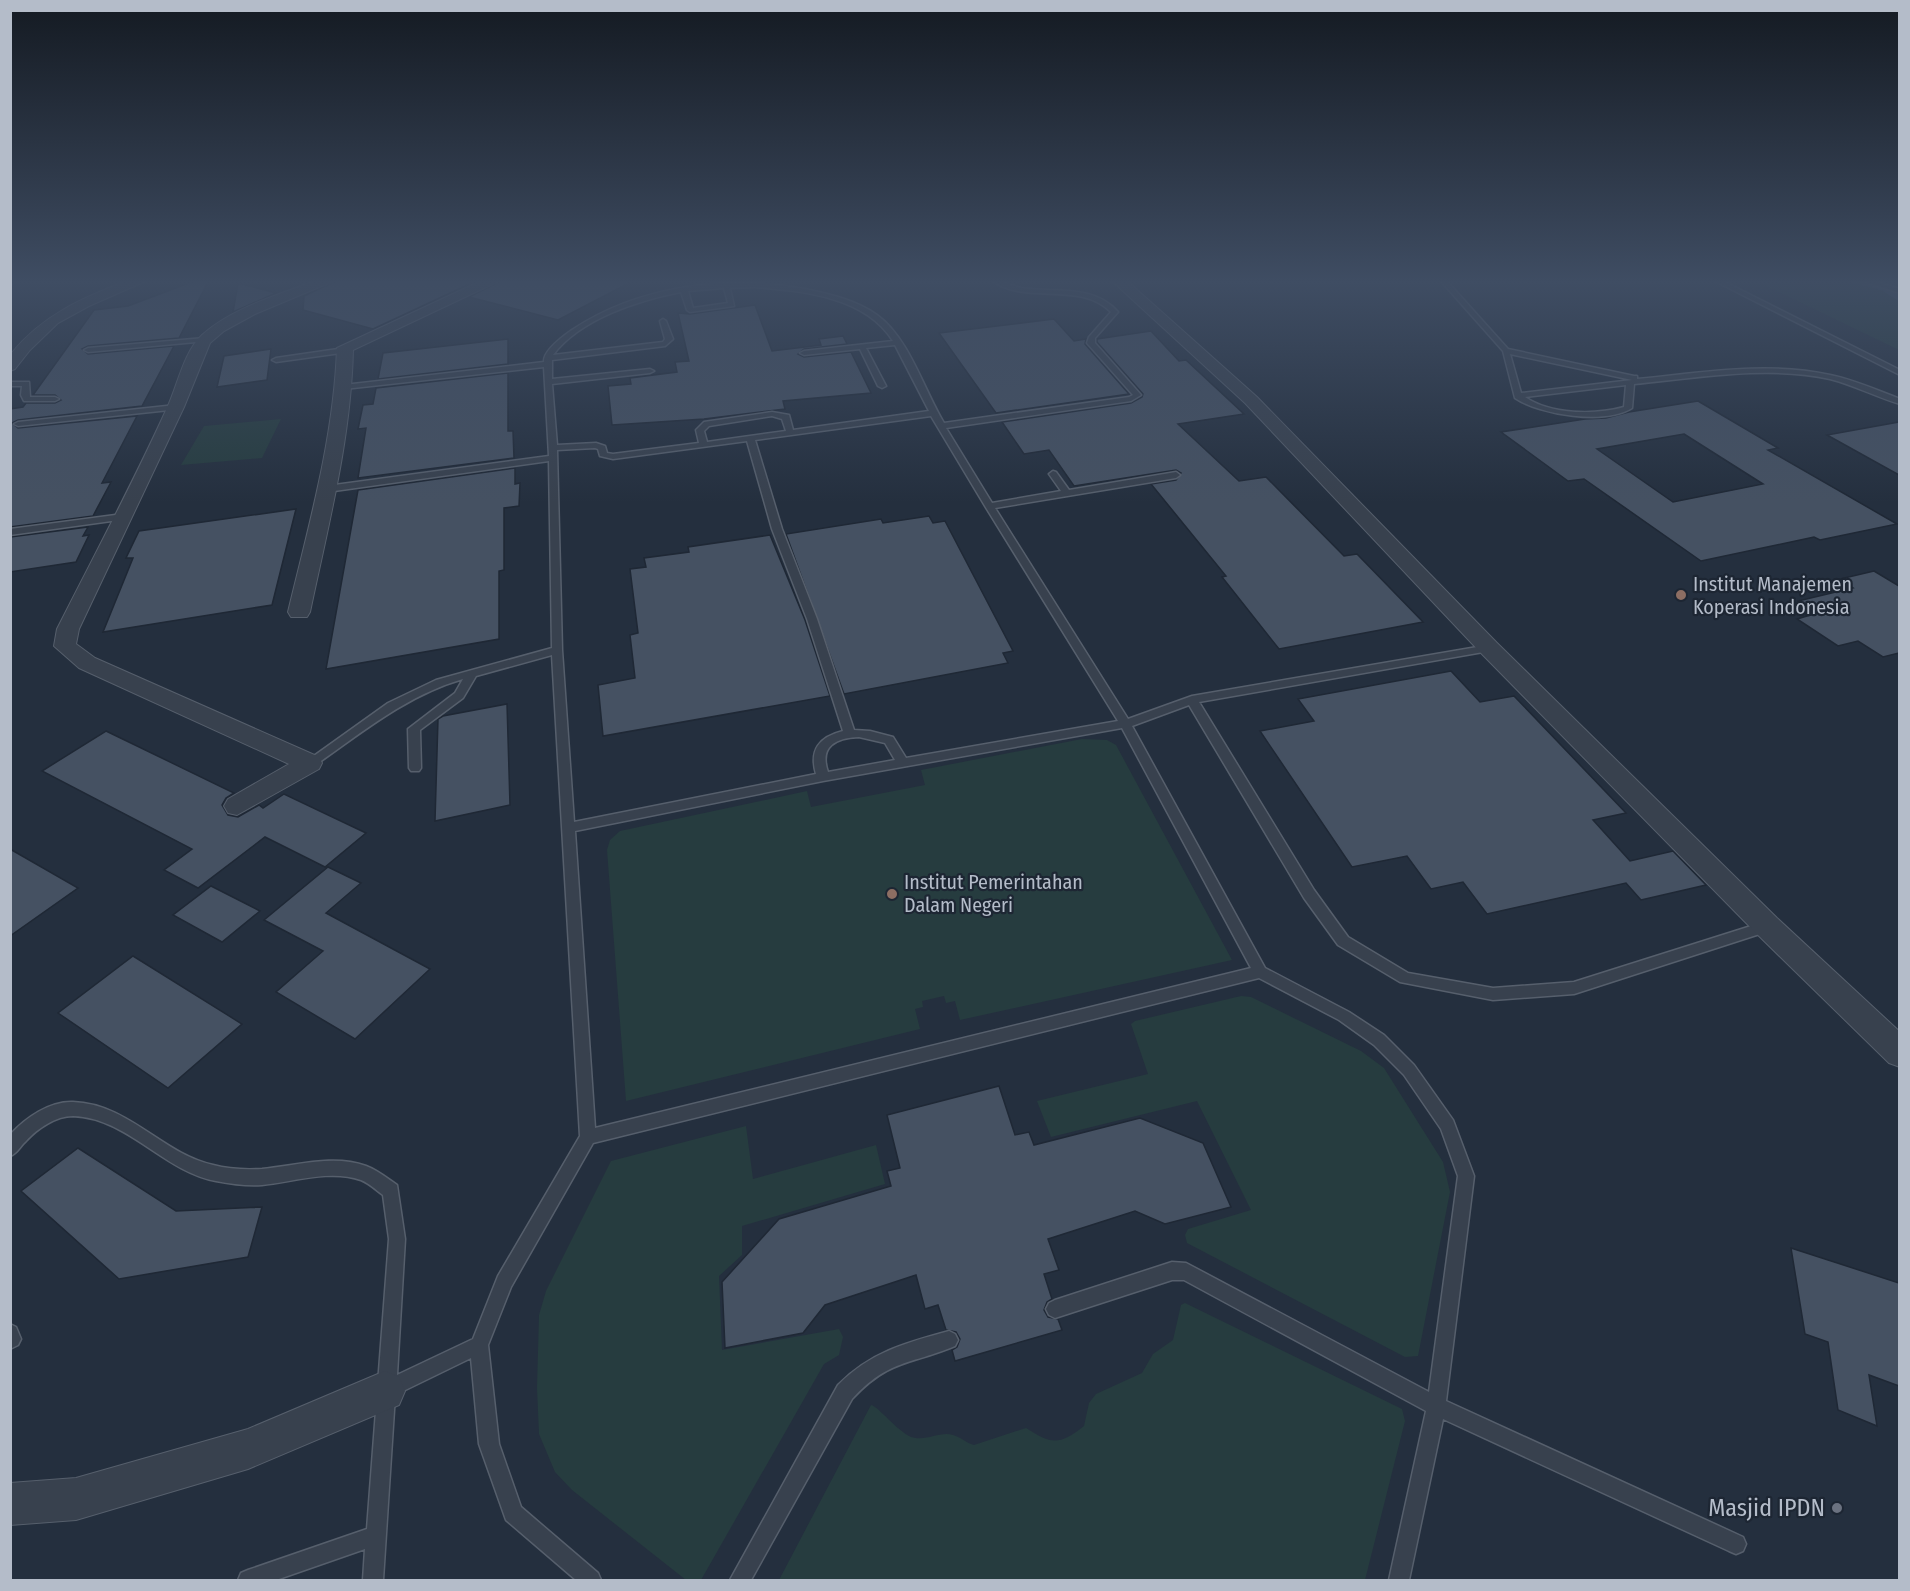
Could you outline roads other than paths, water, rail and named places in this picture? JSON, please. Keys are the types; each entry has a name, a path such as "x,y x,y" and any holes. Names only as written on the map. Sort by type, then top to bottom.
{"street":[{"path":"196,354 176,407 68,629 65,646 87,663 310,763"},
{"path":"299,612 327,489 344,387 345,354"},
{"path":"1200,354 1251,400 1489,648 1767,926 1899,1053"},
{"path":"237,806 310,763"},
{"path":"10,1504 76,1499 248,1449 385,1391"}],"lane":[{"path":"276,360 316,354"},
{"path":"552,354 547,361 553,453 557,650 588,1137 504,1282 479,1345 489,1444 513,1513 591,1581"},
{"path":"344,387 594,354"},
{"path":"866,354 882,386"},
{"path":"902,354 933,413 989,506 1125,724 1260,972 1344,1016 1379,1040 1409,1070 1448,1125 1466,1176 1436,1406 1399,1581"},
{"path":"941,426 1131,399 1137,395 1100,354"},
{"path":"1507,354 1518,396 1524,401 1544,408 1600,414 1628,408 1630,382"},
{"path":"1521,354 1647,381"},
{"path":"1862,354 1899,373"},
{"path":"548,382 650,370"},
{"path":"1518,396 1630,382 1788,372 1832,377 1899,402"},
{"path":"10,384 26,384 27,399 55,399"},
{"path":"18,424 176,407"},
{"path":"327,489 596,446 602,448 603,454 613,457 933,413"},
{"path":"703,443 700,430 707,424 772,414 786,417 790,432"},
{"path":"750,437 777,529 812,618 849,733"},
{"path":"1053,474 1067,494"},
{"path":"989,506 1176,475"},
{"path":"10,532 123,517"},
{"path":"569,828 902,762 1125,724 1192,700 1489,648"},
{"path":"310,763 392,706 440,682 557,650"},
{"path":"415,768 414,729 454,700 472,673"},
{"path":"1192,700 1309,894 1343,941 1405,978 1493,994 1574,988 1767,926"},
{"path":"823,777 818,759 821,751 835,738 849,733 863,732 889,740 902,762"},
{"path":"588,1137 1260,972"},
{"path":"10,1149 33,1125 52,1114 68,1109 91,1110 125,1124 174,1158 212,1173 257,1177 328,1169 365,1173 391,1191 397,1239 373,1581"},
{"path":"1055,1309 1172,1271 1186,1272 1436,1406 1736,1544"},
{"path":"740,1581 845,1392 862,1372 889,1359 949,1340"},
{"path":"385,1391 479,1345"},
{"path":"248,1581 377,1535"}],"place":[{"name":"Institut Manajemen Koperasi Indonesia","path":"1681,595"},
{"name":"Institut Pemerintahan Dalam Negeri","path":"892,894"},
{"name":"Masjid IPDN","path":"1837,1508"}]}
